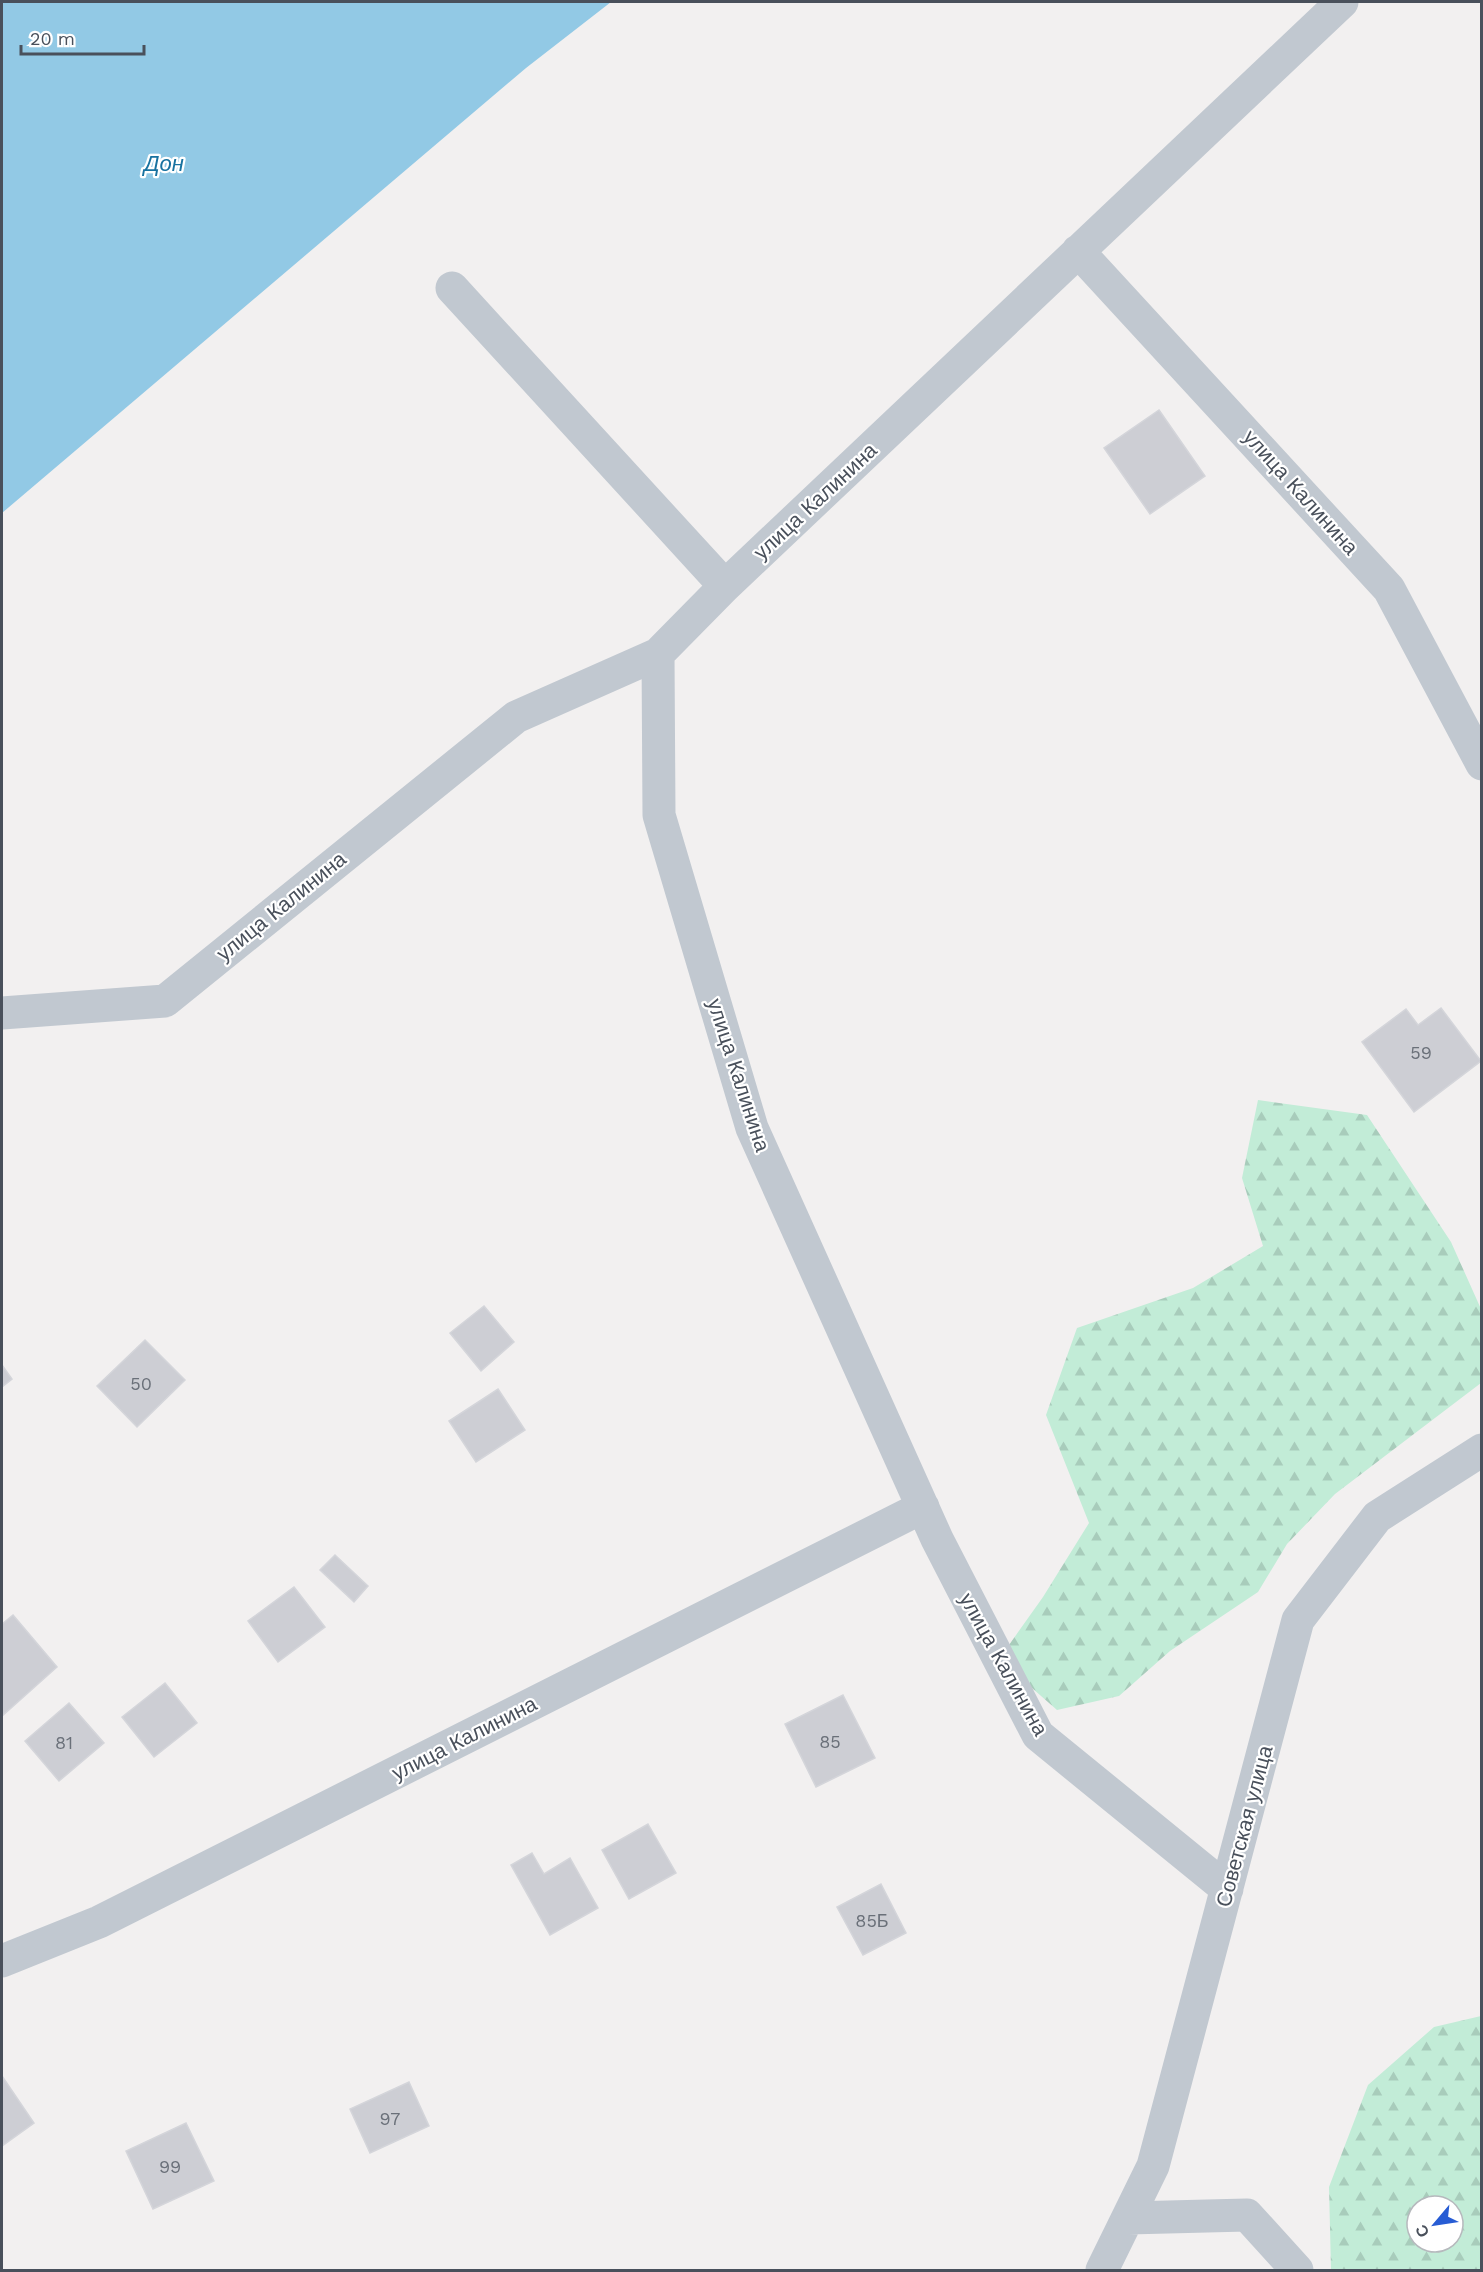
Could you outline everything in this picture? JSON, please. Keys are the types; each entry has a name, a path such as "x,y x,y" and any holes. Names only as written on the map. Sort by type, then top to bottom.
{"street":[{"name":"улица Калинина","path":"2,1013 165,1000 516,717 658,654 725,586 1342,2"},
{"name":"улица Калинина","path":"1078,251 1389,589 1482,764"},
{"path":"452,288 725,586"},
{"name":"улица Калинина","path":"658,654 659,815 752,1128 937,1539 1038,1735 1227,1889"},
{"name":"Советская улица","path":"1102,2271 1153,2166 1298,1620 1377,1517 1482,1450"},
{"name":"улица Калинина","path":"2,1960 99,1922 923,1507"},
{"path":"1128,2218 1247,2215 1297,2271"}],"green space":[{"path":"1258,1100 1367,1115 1451,1242 1481,1309 1481,1383 1335,1494 1287,1544 1258,1592 1170,1651 1119,1696 1057,1710 999,1659 1043,1597 1089,1523 1046,1415 1077,1328 1193,1288 1263,1246 1242,1178"},
{"path":"1481,2016 1481,2270 1331,2270 1329,2187 1368,2085 1434,2027"}],"water":[{"name":"Дон","path":"2,2 611,2 526,68 2,513"}],"building":[{"path":"1159,410 1205,476 1150,514 1104,448"},
{"path":"1441,1008 1481,1061 1414,1112 1362,1042 1406,1009 1418,1025"},
{"path":"484,1306 514,1342 481,1371 450,1333"},
{"path":"145,1340 185,1380 137,1427 97,1386"},
{"path":"2,1365 12,1379 2,1387"},
{"path":"498,1389 525,1430 476,1462 449,1421"},
{"path":"335,1555 368,1586 354,1602 320,1570"},
{"path":"294,1587 325,1627 278,1662 248,1621"},
{"path":"13,1615 57,1667 2,1716 2,1624"},
{"path":"165,1683 197,1723 154,1757 122,1717"},
{"path":"843,1695 875,1758 816,1787 785,1724"},
{"path":"69,1703 104,1743 59,1781 25,1741"},
{"path":"648,1824 676,1873 629,1899 602,1850"},
{"path":"532,1853 544,1874 570,1858 598,1908 550,1935 511,1865"},
{"path":"881,1884 906,1933 863,1955 837,1907"},
{"path":"2,2076 34,2123 2,2146"},
{"path":"409,2082 429,2126 370,2153 350,2109"},
{"path":"186,2123 214,2181 153,2209 126,2151"}]}
